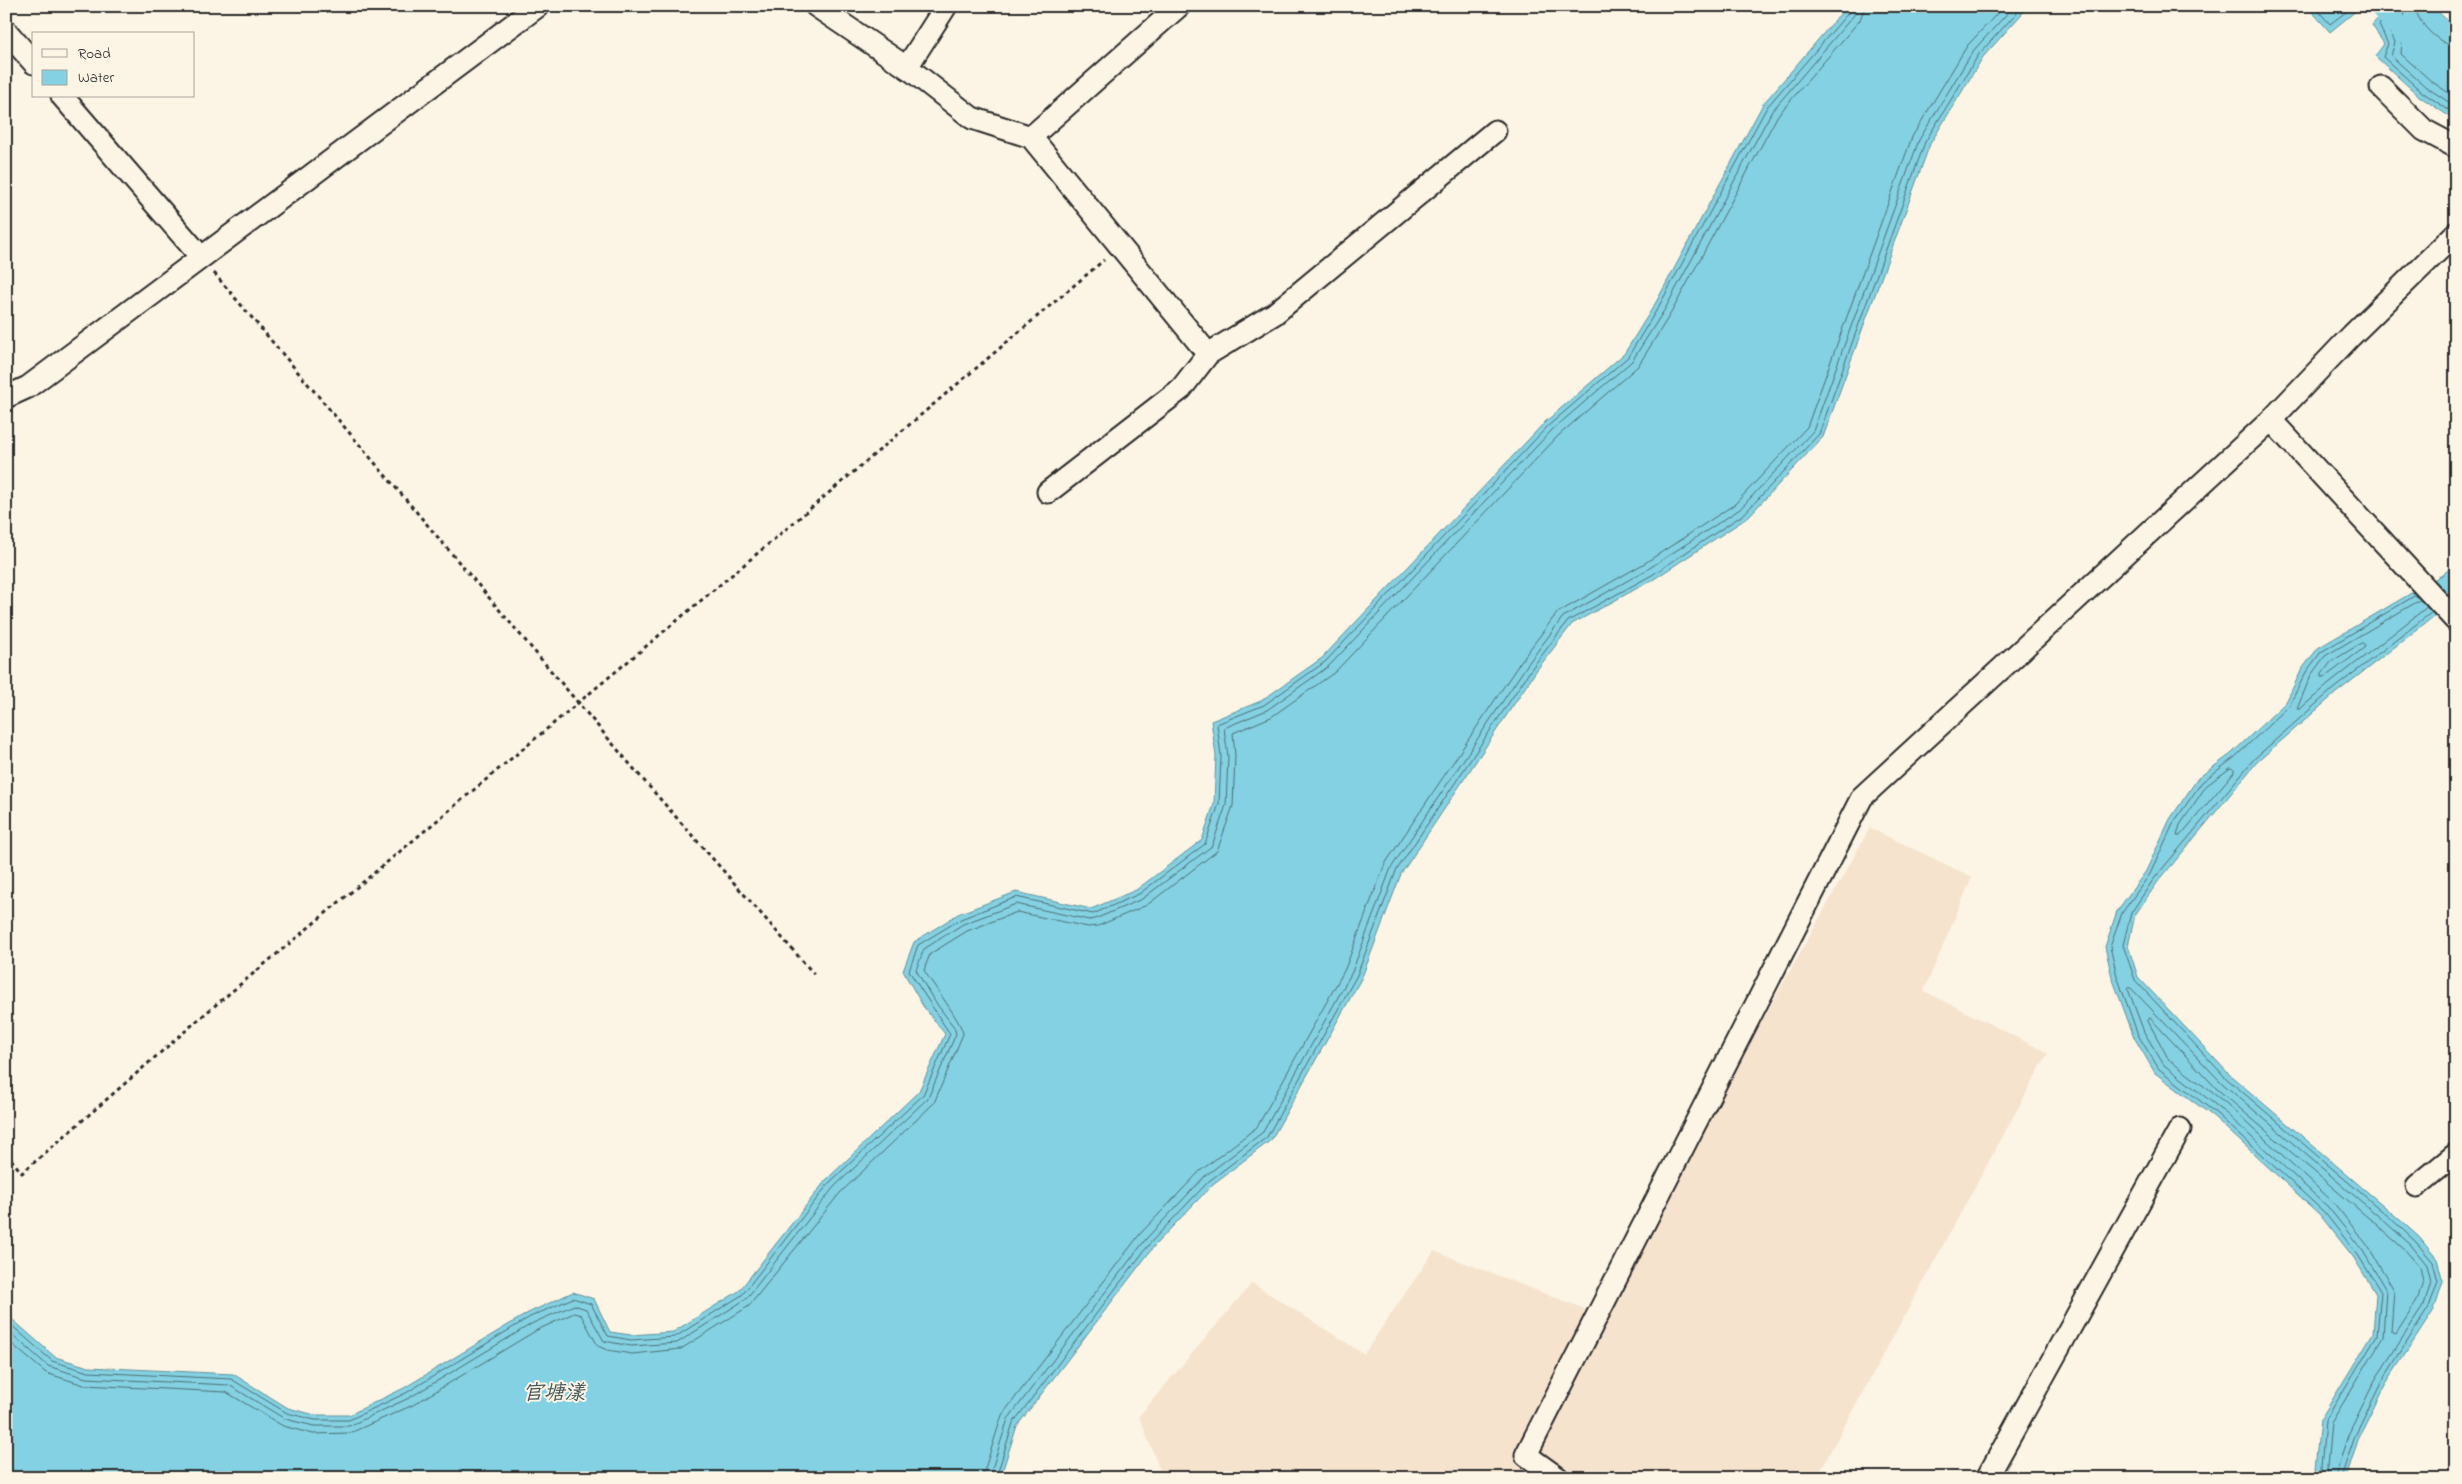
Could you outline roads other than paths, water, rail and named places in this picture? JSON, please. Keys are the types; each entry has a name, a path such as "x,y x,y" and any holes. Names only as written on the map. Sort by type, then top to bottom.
{"street":[{"path":"6,397 28,387 538,6"},
{"path":"816,6 907,67 972,118 1031,138 1208,354"},
{"path":"907,67 946,6"},
{"path":"1031,138 1179,6"},
{"path":"6,31 32,61"},
{"path":"2381,87 2424,130 2456,148"},
{"path":"64,98 201,257"},
{"path":"1048,492 1181,389 1208,354 1274,314 1496,131"},
{"path":"1558,1478 1526,1455 1862,797 2271,420 2351,336 2456,233"},
{"path":"2271,420 2456,621"},
{"path":"1987,1478 2180,1129"},
{"path":"2417,1186 2456,1154"}],"water":[{"name":"官塘漾","path":"1847,6 2029,6 1983,57 1930,144 1823,437 1747,518 1654,579 1572,624 1536,671 1401,874 1362,977 1271,1140 1213,1184 1155,1245 1017,1426 1000,1478 6,1478 6,1301 12,1319 55,1357 89,1367 233,1374 288,1408 315,1415 349,1415 404,1388 528,1313 573,1292 594,1299 610,1332 631,1335 673,1332 739,1291 826,1180 919,1091 945,1034 923,1006 903,971 914,942 958,914 1016,892 1091,909 1136,890 1202,840 1214,804 1216,756 1211,721 1261,701 1322,658 1545,422 1624,354 1655,304 1763,104"},
{"path":"2307,6 2362,6 2330,32"},
{"path":"2389,6 2432,6 2456,29 2456,121 2419,96 2375,56 2384,44 2372,25"},
{"path":"2456,564 2456,599 2336,693 2257,762 2157,883 2135,915 2128,946 2138,977 2230,1075 2391,1212 2419,1237 2437,1259 2443,1281 2434,1310 2385,1385 2358,1439 2346,1478 2317,1478 2315,1468 2320,1420 2373,1333 2376,1294 2354,1258 2320,1215 2214,1117 2155,1073 2134,1037 2112,977 2105,947 2117,911 2146,871 2170,819 2198,778 2231,754 2286,702 2302,669 2318,648 2442,575"}],"waterway":[{"path":"2380,6 2405,33"}]}
